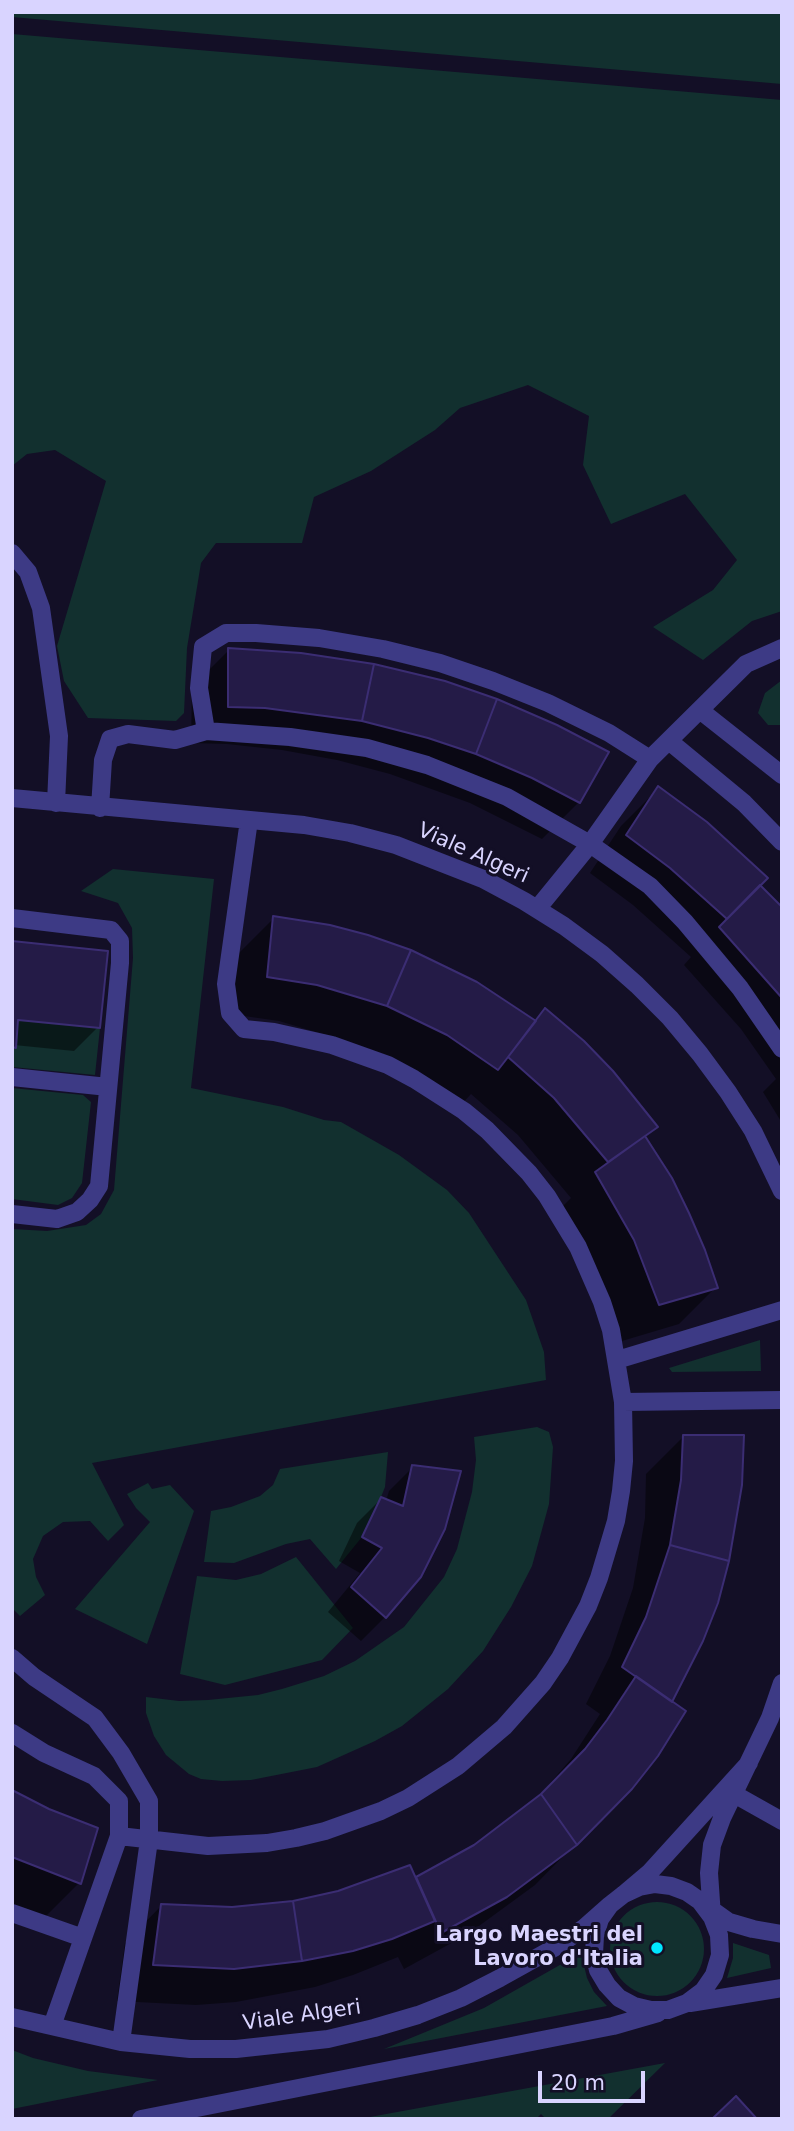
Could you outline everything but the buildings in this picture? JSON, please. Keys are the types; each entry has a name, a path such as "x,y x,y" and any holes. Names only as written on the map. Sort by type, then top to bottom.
{"street":[{"path":"12,553 28,572 41,608 59,736 56,803"},
{"path":"206,731 199,688 203,647 226,633 256,633 318,638 383,649 440,663 548,703 609,733 650,760"},
{"path":"537,909 590,844 650,760 746,664 782,648"},
{"path":"701,710 782,775"},
{"path":"100,808 103,760 110,739 128,734 175,740 206,731 290,737 367,748 427,765 507,797 590,844 650,886 685,922 740,988 782,1049"},
{"path":"669,741 744,803 782,842"},
{"name":"Viale Algeri","path":"12,798 304,825 396,845 483,879 537,909 602,954 670,1018 728,1092 753,1131 782,1191"},
{"path":"119,1836 178,1844 237,1845 296,1838 325,1831 381,1811 408,1798 458,1766 524,1706 560,1658 599,1578 616,1521 621,1491 624,1461 623,1402 617,1360 602,1302 578,1247 535,1181 487,1130 440,1094 388,1065 303,1037 244,1029 230,1013 226,984 248,820"},
{"path":"12,918 111,930 120,941 99,1186 90,1200 77,1212 57,1219 12,1214"},
{"path":"12,1077 108,1087"},
{"path":"617,1360 782,1310"},
{"path":"623,1402 782,1400"},
{"path":"12,1658 95,1718 121,1753 149,1801 149,1840 121,2042"},
{"path":"687,2003 703,1991 714,1975 720,1955 719,1935 708,1909 712,1845 770,1718 782,1683"},
{"path":"12,1733 44,1754 94,1776 120,1801 119,1836 51,2026"},
{"name":"Viale Algeri","path":"12,2017 121,2042 190,2049 236,2049 320,2040 374,2028 429,2010 500,1979 584,1928 650,1872 749,1763"},
{"path":"734,1794 782,1821"},
{"path":"668,2010 634,2006 619,1997 607,1985 598,1970 594,1954 595,1936 600,1920 617,1900 639,1887 655,1884 671,1886 687,1892 729,1922 753,1930 782,1934"},
{"path":"12,1913 83,1938"},
{"path":"141,2119 613,2026 687,2003 782,1988"}],"green space":[{"path":"12,12 782,12 782,84 12,17"},
{"path":"12,34 782,100 782,611 752,621 703,660 653,627 713,590 737,560 685,494 611,524 583,465 589,416 528,385 460,408 435,430 371,471 314,497 302,543 216,543 201,563 187,648 184,713 176,721 88,718 64,681 57,646 106,481 55,450 27,454 12,466"},
{"path":"782,680 782,725 768,725 758,713 765,693"},
{"path":"113,869 214,879 191,1088 341,1122 399,1155 447,1190 469,1213 526,1300 544,1352 546,1380 92,1463 124,1525 108,1541 90,1521 63,1522 43,1536 33,1559 36,1577 45,1595 20,1616 12,1608 12,1229 47,1231 86,1225 101,1214 114,1190 133,958 132,928 118,903 81,891"},
{"path":"18,1020 100,1028 95,1075 12,1067 12,1047 16,1047"},
{"path":"12,1088 83,1095 91,1102 82,1183 72,1198 58,1205 12,1199"},
{"path":"760,1340 761,1371 672,1372 669,1368"},
{"path":"537,1427 549,1432 553,1447 549,1504 532,1566 511,1607 483,1651 448,1689 402,1726 317,1767 251,1780 222,1781 201,1779 189,1774 166,1755 154,1736 146,1713 146,1697 179,1701 208,1700 258,1695 282,1689 324,1676 355,1661 404,1627 444,1577 457,1549 472,1492 476,1460 474,1437"},
{"path":"388,1452 385,1487 381,1497 362,1537 336,1569 310,1539 286,1544 234,1563 204,1562 211,1511 260,1496 273,1485 280,1469"},
{"path":"148,1483 152,1489 170,1485 194,1511 147,1644 75,1609 150,1522 127,1494"},
{"path":"296,1557 353,1628 322,1660 225,1685 180,1674 197,1576 236,1580 261,1574"},
{"path":"657,1902 675,1906 690,1916 700,1931 704,1949 700,1967 690,1982 675,1992 657,1996 639,1992 624,1982 614,1967 610,1949 614,1931 624,1916 639,1906"},
{"path":"733,1943 769,1955 771,1968 727,1978 733,1958"},
{"path":"581,1953 587,1978 594,1992 607,2006 384,2049 484,2008"},
{"path":"12,2050 33,2058 88,2071 158,2080 12,2109"},
{"path":"665,2063 608,2119 546,2119 541,2114 536,2119 359,2119"}],"place":[{"name":"Largo Maestri del Lavoro d'Italia","path":"657,1948"}]}
